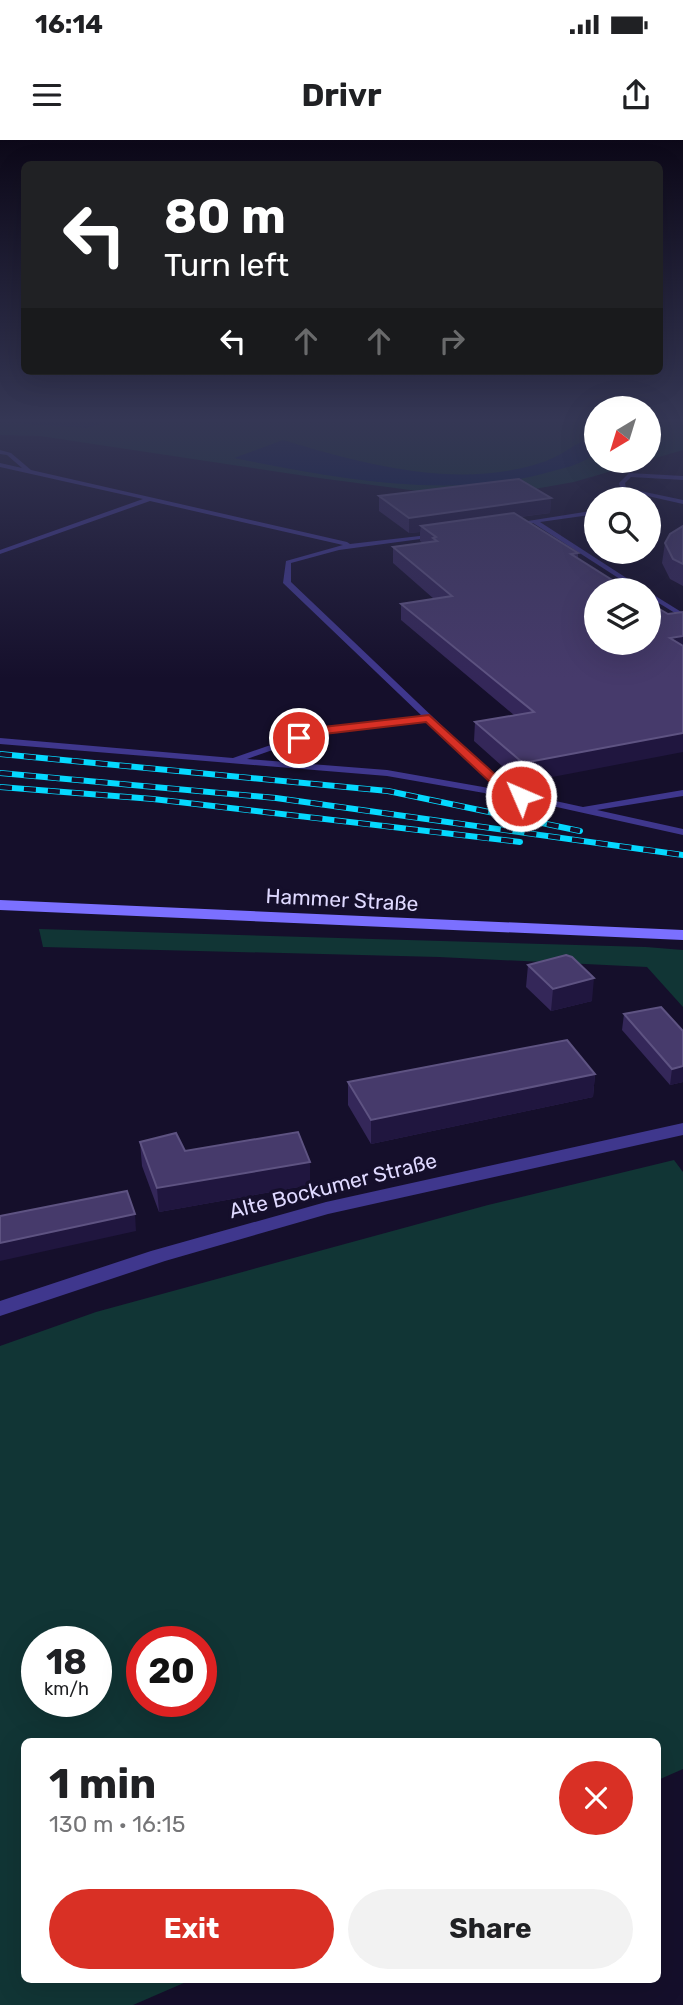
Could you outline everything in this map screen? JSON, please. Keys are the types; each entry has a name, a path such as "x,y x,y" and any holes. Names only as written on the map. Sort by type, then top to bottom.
{"main road":[{"name":"Hammer Straße","path":"0,905 683,935"}],"street":[{"name":"Alte Bockumer Straße","path":"0,1309 158,1256 326,1208 683,1129"}],"lane":[{"path":"0,552 133,505"},
{"path":"170,505 354,546"},
{"path":"506,525 584,514"},
{"path":"534,521 623,578"},
{"path":"451,533 354,546 288,562 287,583 495,780 534,799"},
{"path":"661,602 683,616"},
{"path":"230,762 323,730 429,718"},
{"path":"0,741 387,773 534,799 683,832"},
{"path":"583,810 683,793"}],"green space":[{"path":"39,929 683,950 683,1007 647,967 439,957 43,947"},
{"path":"674,1160 683,1172 683,1769 661,1779 661,1738 21,1738 21,1983 184,1983 133,2005 0,2005 0,1346 96,1312 488,1205"}],"building":[{"path":"391,505 501,505 409,518"},
{"path":"514,513 578,553 571,554 609,578 584,578 584,655 661,655 661,610 668,614 683,612 683,636 670,638 683,646 683,733 523,763 475,722 534,712 401,604 452,596 393,547 437,541 433,538 436,537 421,526"},
{"path":"683,526 683,564 673,559 665,543 670,534"},
{"path":"566,955 572,957 594,978 553,989 528,965"},
{"path":"661,1007 683,1031 683,1066 672,1069 624,1014"},
{"path":"567,1040 595,1074 371,1120 348,1082"},
{"path":"298,1132 310,1162 157,1188 140,1142 176,1133 185,1151"},
{"path":"127,1191 135,1214 0,1243 0,1216"}],"railway":[{"path":"0,754 388,791 580,831"},
{"path":"0,773 276,798 683,855"},
{"path":"0,787 153,799 520,842"}],"route":[{"path":"299,738 323,730 429,718 495,780 534,799 521,796"}]}
